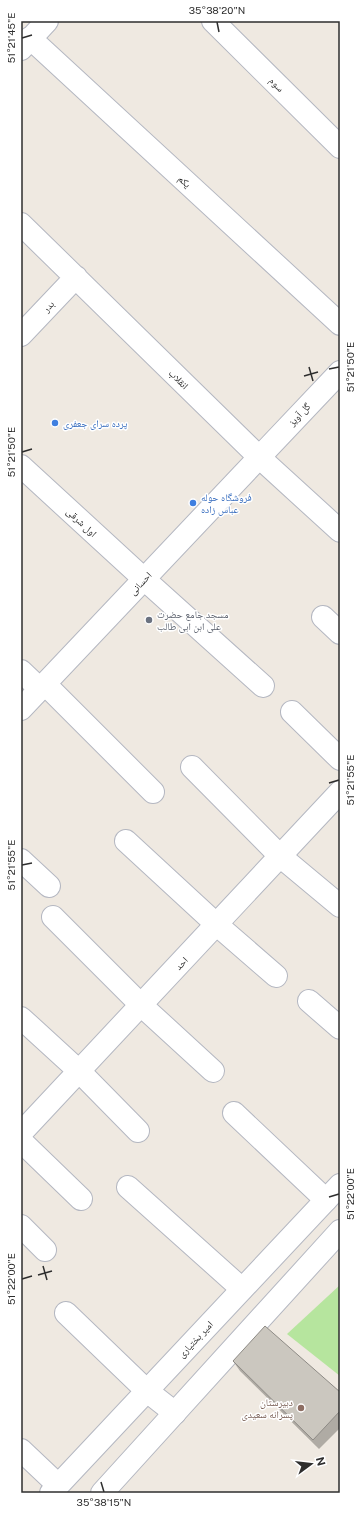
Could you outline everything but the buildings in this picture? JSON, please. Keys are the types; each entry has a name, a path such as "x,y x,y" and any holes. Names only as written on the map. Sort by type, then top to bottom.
{"street":[{"path":"26,44 47,21"},
{"name":"سوم","path":"213,21 340,147"},
{"name":"یکم","path":"26,44 340,324"},
{"name":"انقلاب","path":"21,224 259,457 340,531"},
{"name":"بدر","path":"21,335 76,277"},
{"name":"گل آویز","path":"259,457 340,372"},
{"name":"احسانی","path":"21,709 259,457"},
{"name":"اول شرقی","path":"21,466 263,686"},
{"path":"324,617 340,633"},
{"path":"21,670 42,687 153,792"},
{"path":"292,712 340,759"},
{"path":"192,767 280,856 340,906"},
{"name":"احد","path":"21,1133 340,792"},
{"path":"126,841 216,924 276,976"},
{"path":"21,860 49,886"},
{"path":"53,918 141,1005 213,1071"},
{"path":"309,1001 340,1028"},
{"path":"21,1018 79,1071 138,1131"},
{"path":"234,1113 333,1192"},
{"path":"21,1140 81,1199"},
{"path":"128,1187 242,1289"},
{"name":"امیر بختیاری","path":"55,1489 333,1192"},
{"path":"21,1226 45,1250"},
{"path":"102,1493 340,1232"},
{"path":"66,1313 147,1391 175,1413"},
{"path":"21,1450 55,1489"}],"green space":[{"path":"340,1285 340,1376 287,1334"}],"place":[{"name":"پرده سرای جعفری","path":"55,423"},
{"name":"فروشگاه حوله عباس زاده","path":"193,503"},
{"name":"مسجد جامع حضرت علی ابن ابی طالب","path":"149,620"},
{"name":"دبیرستان پسرانه سعیدی","path":"301,1408"}]}
